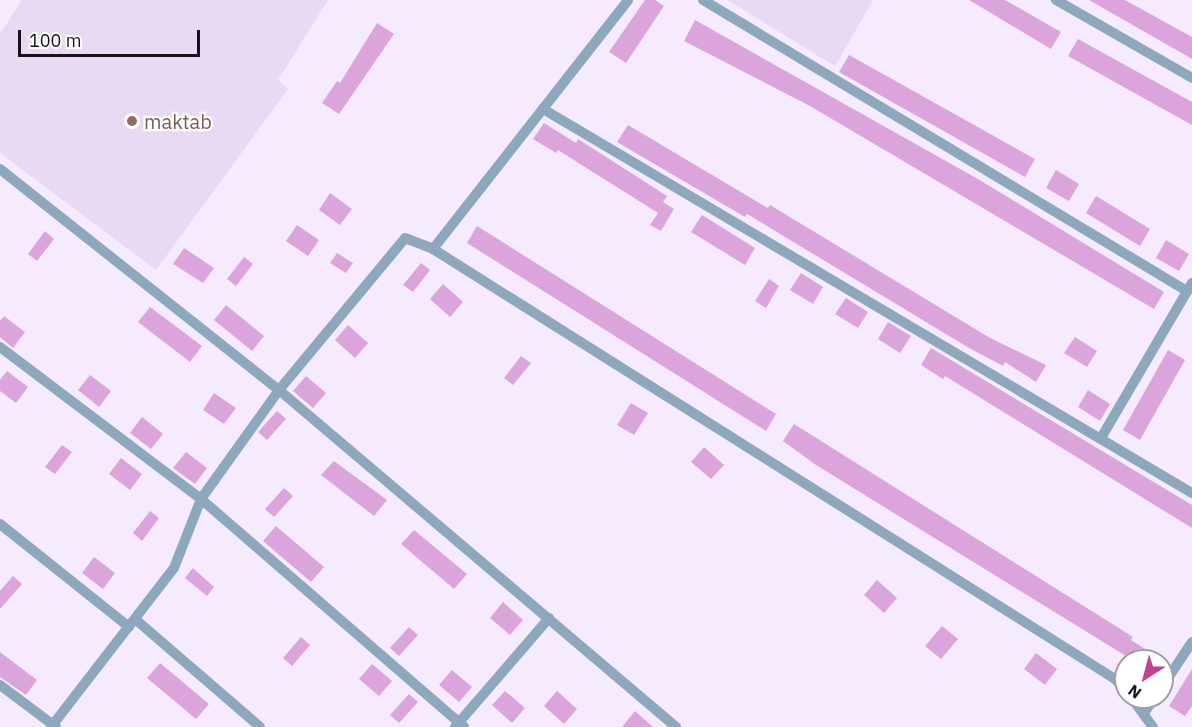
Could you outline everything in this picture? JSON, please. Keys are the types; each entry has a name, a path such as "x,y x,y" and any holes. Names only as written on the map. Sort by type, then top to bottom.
{"street":[{"path":"433,249 628,0"},
{"path":"702,0 1190,287 1101,438"},
{"path":"1056,0 1192,78"},
{"path":"543,109 1192,493"},
{"path":"0,169 279,390 676,727"},
{"path":"0,685 53,726 174,568 201,499 279,390 390,251 405,238 433,249 1114,678"},
{"path":"0,347 201,499 460,726 549,618"},
{"path":"0,524 132,623 260,727"},
{"path":"1174,669 1192,642"},
{"path":"1141,709 1154,727"},
{"path":"1144,713 1147,709"}],"shaded area":[{"name":"maktab","path":"22,0 328,0 278,80 288,89 156,270 0,153 0,34"},
{"path":"727,0 873,0 835,66"}],"building":[{"path":"645,0 655,0 664,6 626,63 609,52"},
{"path":"969,0 1005,0 1061,32 1051,49"},
{"path":"1089,0 1125,0 1192,37 1192,59"},
{"path":"695,20 978,179 1164,292 1154,309 810,106 684,41"},
{"path":"377,23 394,34 339,114 322,103 337,81 340,83"},
{"path":"1078,39 1192,102 1192,125 1068,56"},
{"path":"849,55 1035,159 1025,177 839,72"},
{"path":"544,123 576,143 578,139 667,196 663,202 674,209 661,231 650,225 658,213 558,150 556,153 533,139"},
{"path":"628,125 768,208 770,205 990,338 1046,365 1036,382 1005,362 1003,366 969,348 747,214 745,217 617,142"},
{"path":"1056,170 1079,184 1069,201 1046,188"},
{"path":"330,193 352,209 340,225 319,210"},
{"path":"1096,196 1150,229 1140,246 1086,213"},
{"path":"702,215 755,248 745,265 691,232"},
{"path":"297,225 319,240 308,256 286,241"},
{"path":"477,226 776,414 766,431 467,243"},
{"path":"45,231 54,239 37,261 28,254"},
{"path":"1166,240 1189,254 1179,271 1156,258"},
{"path":"184,248 214,268 203,283 173,264"},
{"path":"337,253 353,263 346,273 330,263"},
{"path":"244,257 253,264 236,286 227,279"},
{"path":"421,263 430,270 413,292 403,285"},
{"path":"801,273 823,287 813,304 790,290"},
{"path":"769,279 779,286 766,308 755,301"},
{"path":"443,284 463,302 450,317 430,299"},
{"path":"846,298 868,312 858,328 835,314"},
{"path":"226,305 264,336 252,351 214,320"},
{"path":"150,307 202,346 190,362 138,322"},
{"path":"4,316 25,332 13,348 0,337 0,321"},
{"path":"888,322 911,336 900,353 878,339"},
{"path":"348,325 368,343 355,358 335,340"},
{"path":"1075,337 1097,351 1087,367 1064,353"},
{"path":"931,348 1192,505 1192,528 945,376 943,379 921,365"},
{"path":"1168,350 1185,360 1140,440 1123,430"},
{"path":"521,356 531,363 513,385 504,378"},
{"path":"7,371 28,387 16,403 0,391 0,380"},
{"path":"90,375 111,391 99,407 78,390"},
{"path":"306,376 326,393 313,408 293,391"},
{"path":"1088,390 1110,404 1100,421 1078,407"},
{"path":"214,393 236,408 224,424 203,410"},
{"path":"631,403 648,413 634,435 617,425"},
{"path":"277,411 286,419 267,440 258,432"},
{"path":"142,417 163,434 151,449 130,433"},
{"path":"794,424 1133,637 1131,640 1145,649 1115,649 816,465 783,441"},
{"path":"62,445 72,452 55,474 45,467"},
{"path":"704,447 724,465 711,479 691,462"},
{"path":"186,452 207,468 195,484 173,468"},
{"path":"121,458 142,474 130,490 109,474"},
{"path":"334,461 387,500 374,516 321,475"},
{"path":"284,488 293,496 274,517 265,509"},
{"path":"150,511 159,518 142,541 133,533"},
{"path":"276,526 324,567 311,582 263,541"},
{"path":"414,530 467,574 454,589 401,544"},
{"path":"94,557 115,573 103,589 82,573"},
{"path":"193,568 214,587 207,596 185,578"},
{"path":"13,576 22,584 0,609 0,591"},
{"path":"877,580 897,598 884,613 864,595"},
{"path":"503,602 523,620 510,635 490,618"},
{"path":"942,626 958,639 941,659 925,646"},
{"path":"409,627 418,635 399,656 390,648"},
{"path":"301,637 310,645 292,666 283,658"},
{"path":"0,652 37,680 26,695 0,677"},
{"path":"1036,653 1057,669 1045,685 1024,669"},
{"path":"160,663 209,704 196,719 147,678"},
{"path":"372,664 392,681 379,696 359,679"},
{"path":"1192,669 1192,706 1185,716 1174,709 1174,698"},
{"path":"452,670 472,687 459,702 439,685"},
{"path":"505,691 525,708 512,723 492,705"},
{"path":"557,691 577,709 564,724 544,706"},
{"path":"409,694 418,702 399,723 390,715"},
{"path":"635,711 653,727 622,727"}],"place":[{"name":"maktab","path":"132,121"}]}
